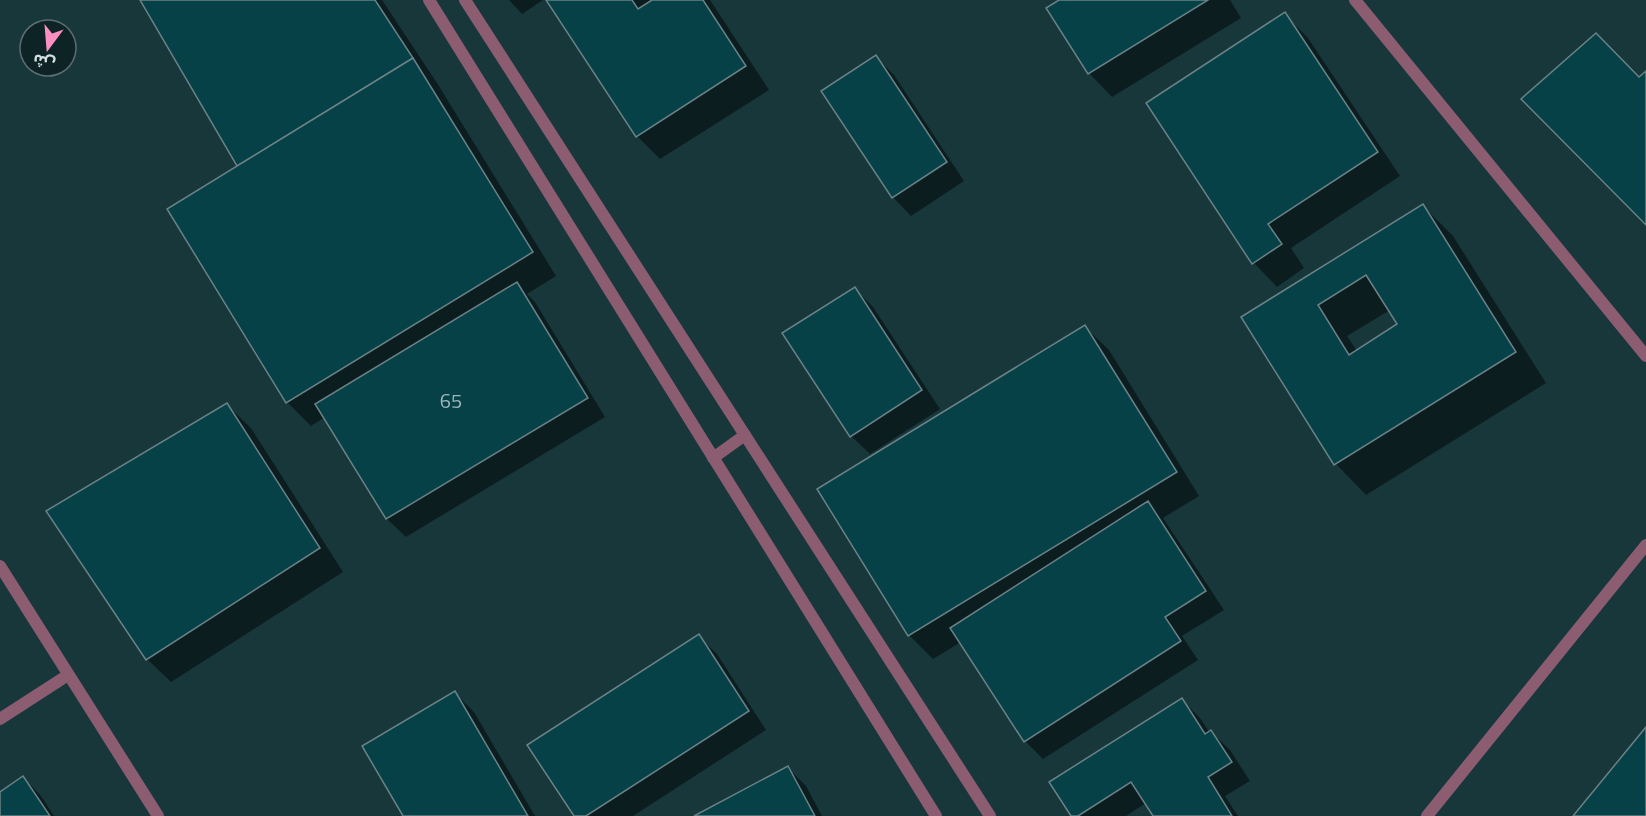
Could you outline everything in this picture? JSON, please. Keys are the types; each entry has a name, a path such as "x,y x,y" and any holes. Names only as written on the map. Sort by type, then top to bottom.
{"street":[{"path":"429,0 936,816"},
{"path":"465,0 990,816"},
{"path":"1355,0 1646,356"},
{"path":"713,458 745,435"},
{"path":"1427,816 1646,545"},
{"path":"0,566 158,816"},
{"path":"0,719 68,675"}],"shaded area":[{"path":"0,0 1646,0 1646,816 0,816"}],"building":[{"path":"140,0 375,0 413,58 237,166"},
{"path":"546,0 632,0 638,9 652,0 703,0 746,66 636,137"},
{"path":"1059,0 1208,0 1088,74 1046,8"},
{"path":"1285,12 1378,152 1268,224 1282,244 1252,264 1146,103"},
{"path":"1596,33 1639,77 1646,71 1646,225 1521,99"},
{"path":"876,55 947,162 892,198 821,91"},
{"path":"413,58 533,252 286,403 167,209"},
{"path":"1423,204 1516,352 1334,465 1241,317","holes":["1366,275 1397,324 1349,355 1318,305"]},
{"path":"517,282 588,398 386,519 315,404"},
{"path":"855,287 922,390 850,437 782,333"},
{"path":"1085,325 1177,472 908,636 817,489"},
{"path":"227,403 320,548 146,660 46,511"},
{"path":"1148,501 1206,591 1165,617 1181,641 1024,742 950,628"},
{"path":"699,634 749,711 586,816 574,816 527,745"},
{"path":"455,691 528,816 403,816 362,746"},
{"path":"1182,698 1205,734 1211,730 1232,762 1208,777 1232,816 1153,816 1131,782 1078,816 1071,816 1049,782"},
{"path":"1646,727 1646,816 1573,816"},
{"path":"788,766 815,816 694,816"},
{"path":"23,776 50,816 0,816 0,792"}]}
